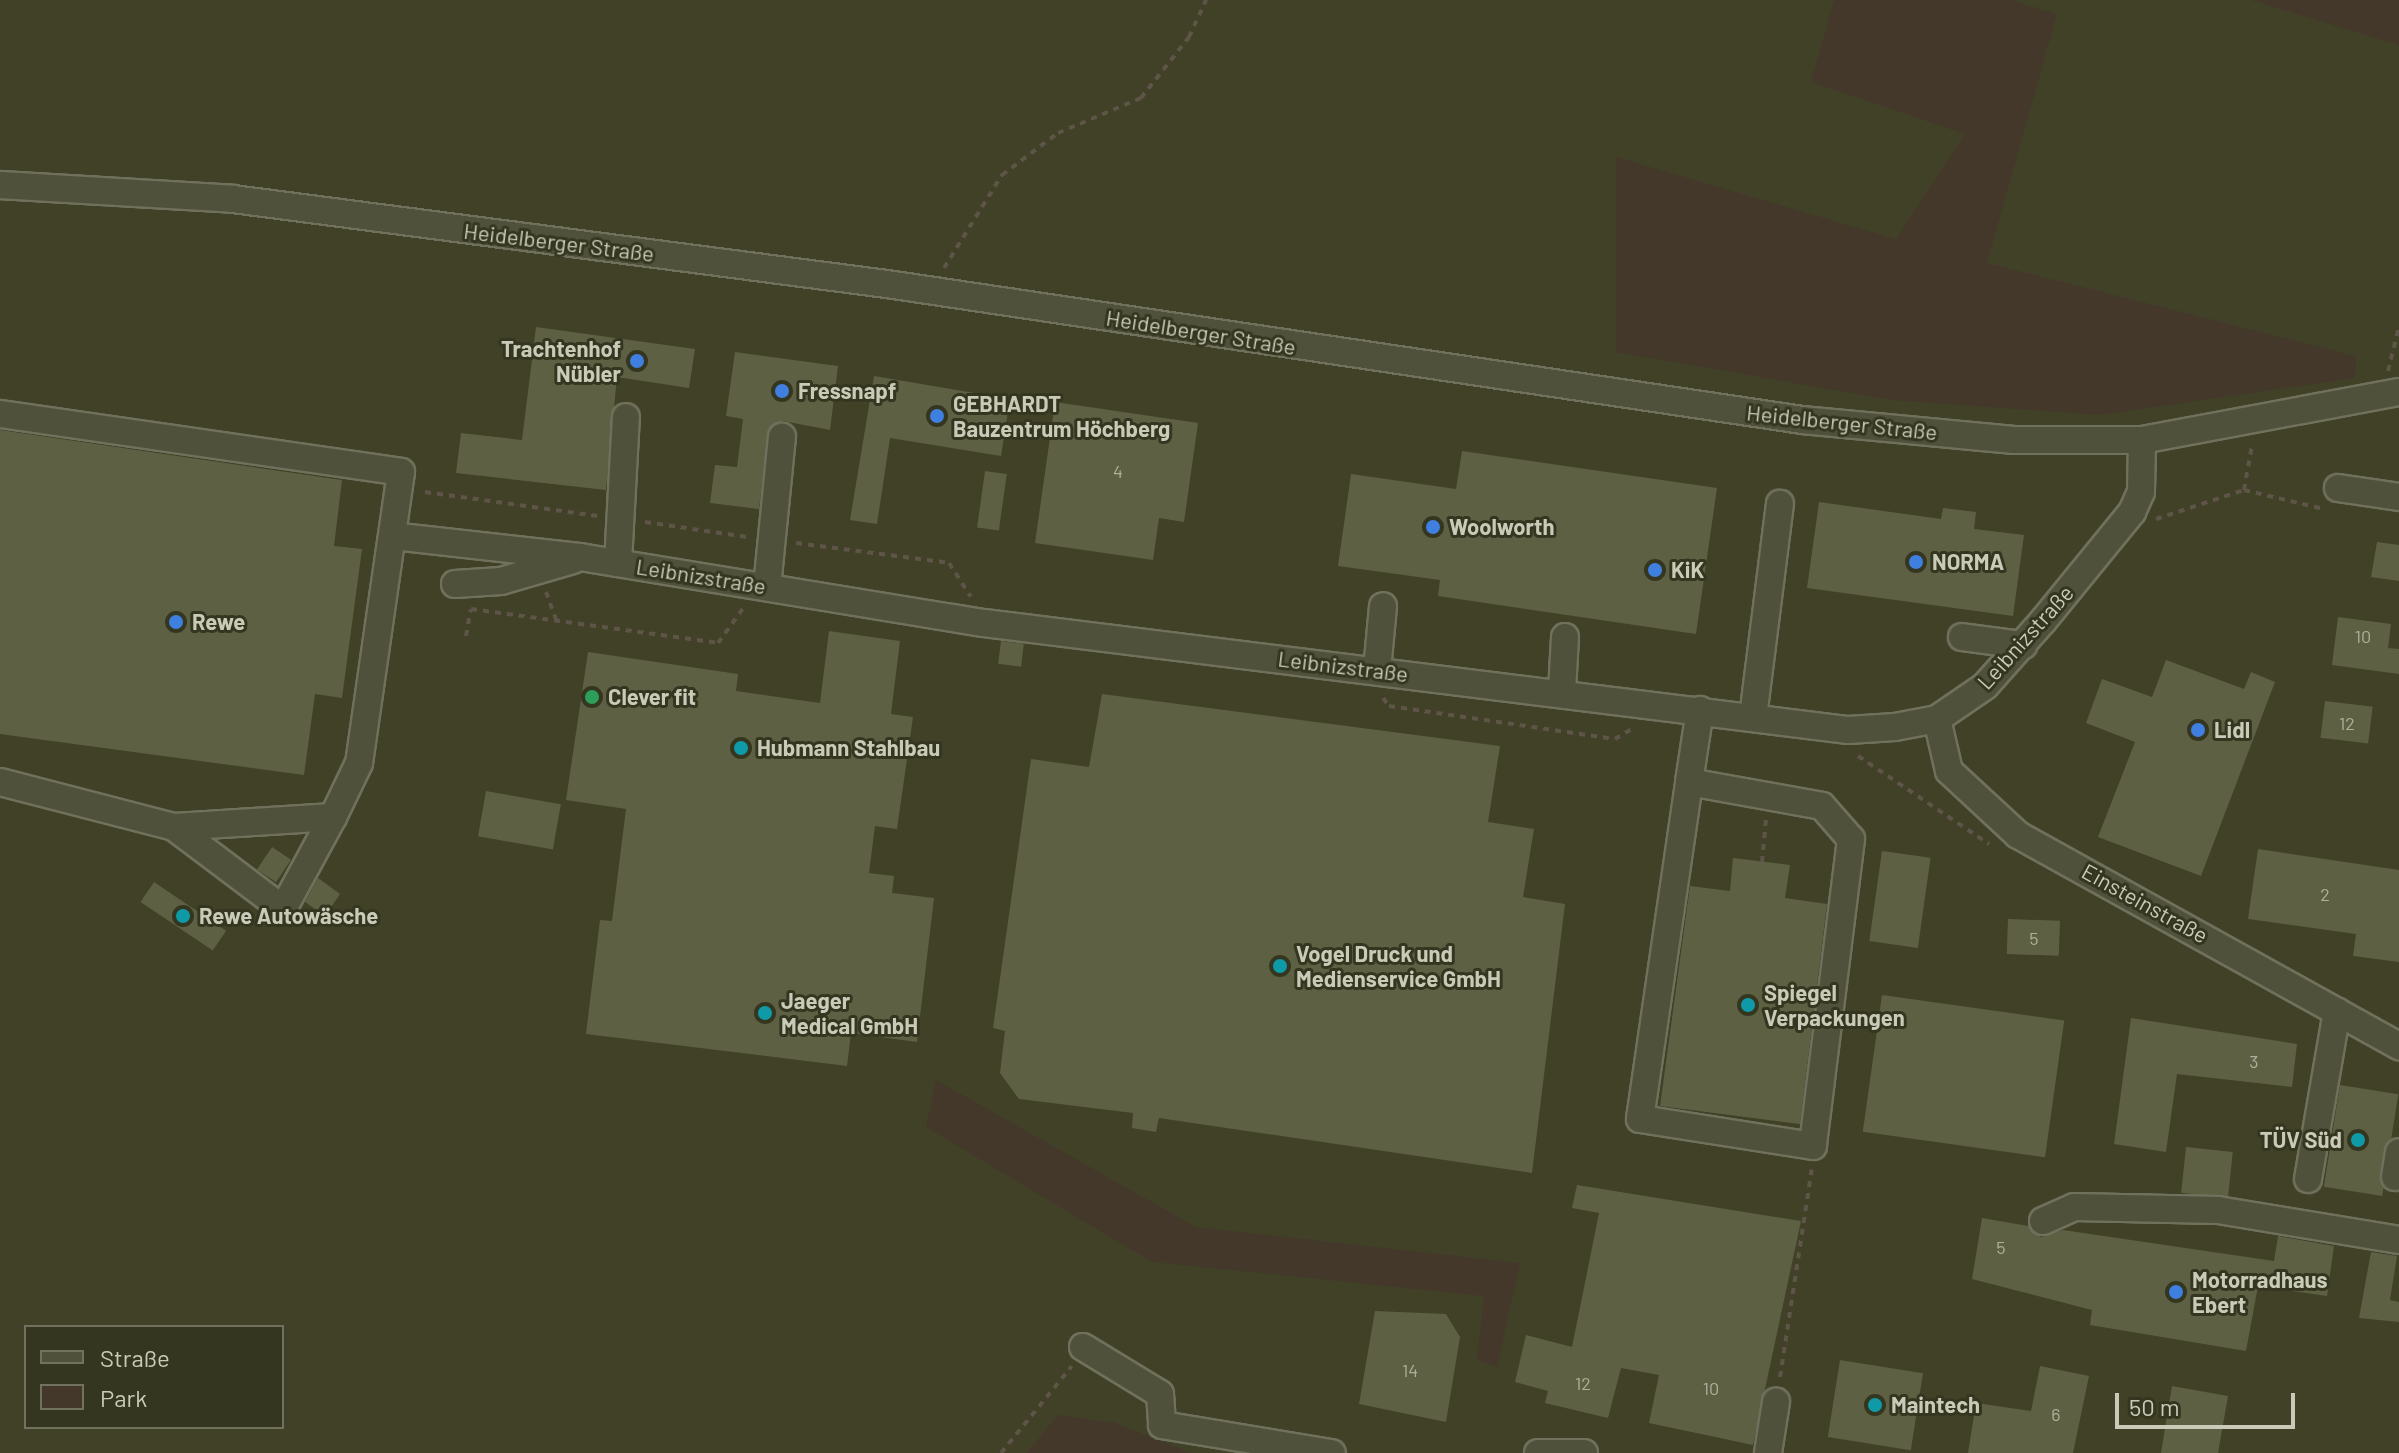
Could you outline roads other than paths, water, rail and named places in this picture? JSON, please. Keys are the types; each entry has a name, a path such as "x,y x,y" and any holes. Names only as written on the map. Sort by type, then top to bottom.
{"street":[{"name":"Heidelberger Straße","path":"0,185 233,199 935,292 1802,420 2014,440 2142,440 2257,424 2390,394"},
{"path":"0,414 401,472 359,763 283,909 174,827"},
{"path":"618,563 626,417"},
{"path":"758,593 772,540 782,437"},
{"name":"Leibnizstraße","path":"393,536 580,557 758,593 984,623 1562,691 1848,730 1937,719 1985,686 2023,645 2132,512 2141,492 2142,440"},
{"path":"2338,488 2399,497"},
{"path":"1753,717 1780,504"},
{"path":"455,584 501,581 580,557"},
{"path":"1377,670 1383,606"},
{"path":"1562,691 1565,637"},
{"path":"1962,637 2023,645"},
{"path":"1689,782 1769,793 1822,806 1851,839 1813,1146 1640,1119 1689,782 1700,710"},
{"name":"Einsteinstraße","path":"1937,719 1949,771 2018,835 2399,1046"},
{"path":"0,782 174,827 333,817"},
{"path":"2308,1179 2337,1011"},
{"path":"2043,1221 2074,1207 2261,1215 2399,1240"},
{"path":"1085,1348 1160,1394 1162,1425 1332,1453"},
{"path":"1768,1453 1776,1402"},
{"path":"1540,1452 1584,1453"}],"place":[{"name":"Trachtenhof Nübler","path":"637,361"},
{"name":"Fressnapf","path":"782,391"},
{"name":"GEBHARDT Bauzentrum Höchberg","path":"937,416"},
{"name":"Woolworth","path":"1433,527"},
{"name":"NORMA","path":"1916,562"},
{"name":"KiK","path":"1655,570"},
{"name":"Rewe","path":"176,622"},
{"name":"Clever fit","path":"592,697"},
{"name":"Lidl","path":"2198,730"},
{"name":"Hubmann Stahlbau","path":"741,748"},
{"name":"Rewe Autowäsche","path":"183,916"},
{"name":"Vogel Druck und Medienservice GmbH","path":"1280,966"},
{"name":"Spiegel Verpackungen","path":"1748,1005"},
{"name":"Jaeger Medical GmbH","path":"765,1013"},
{"name":"TÜV Süd","path":"2358,1140"},
{"name":"Motorradhaus Ebert","path":"2176,1292"},
{"name":"Maintech","path":"1875,1405"}]}
